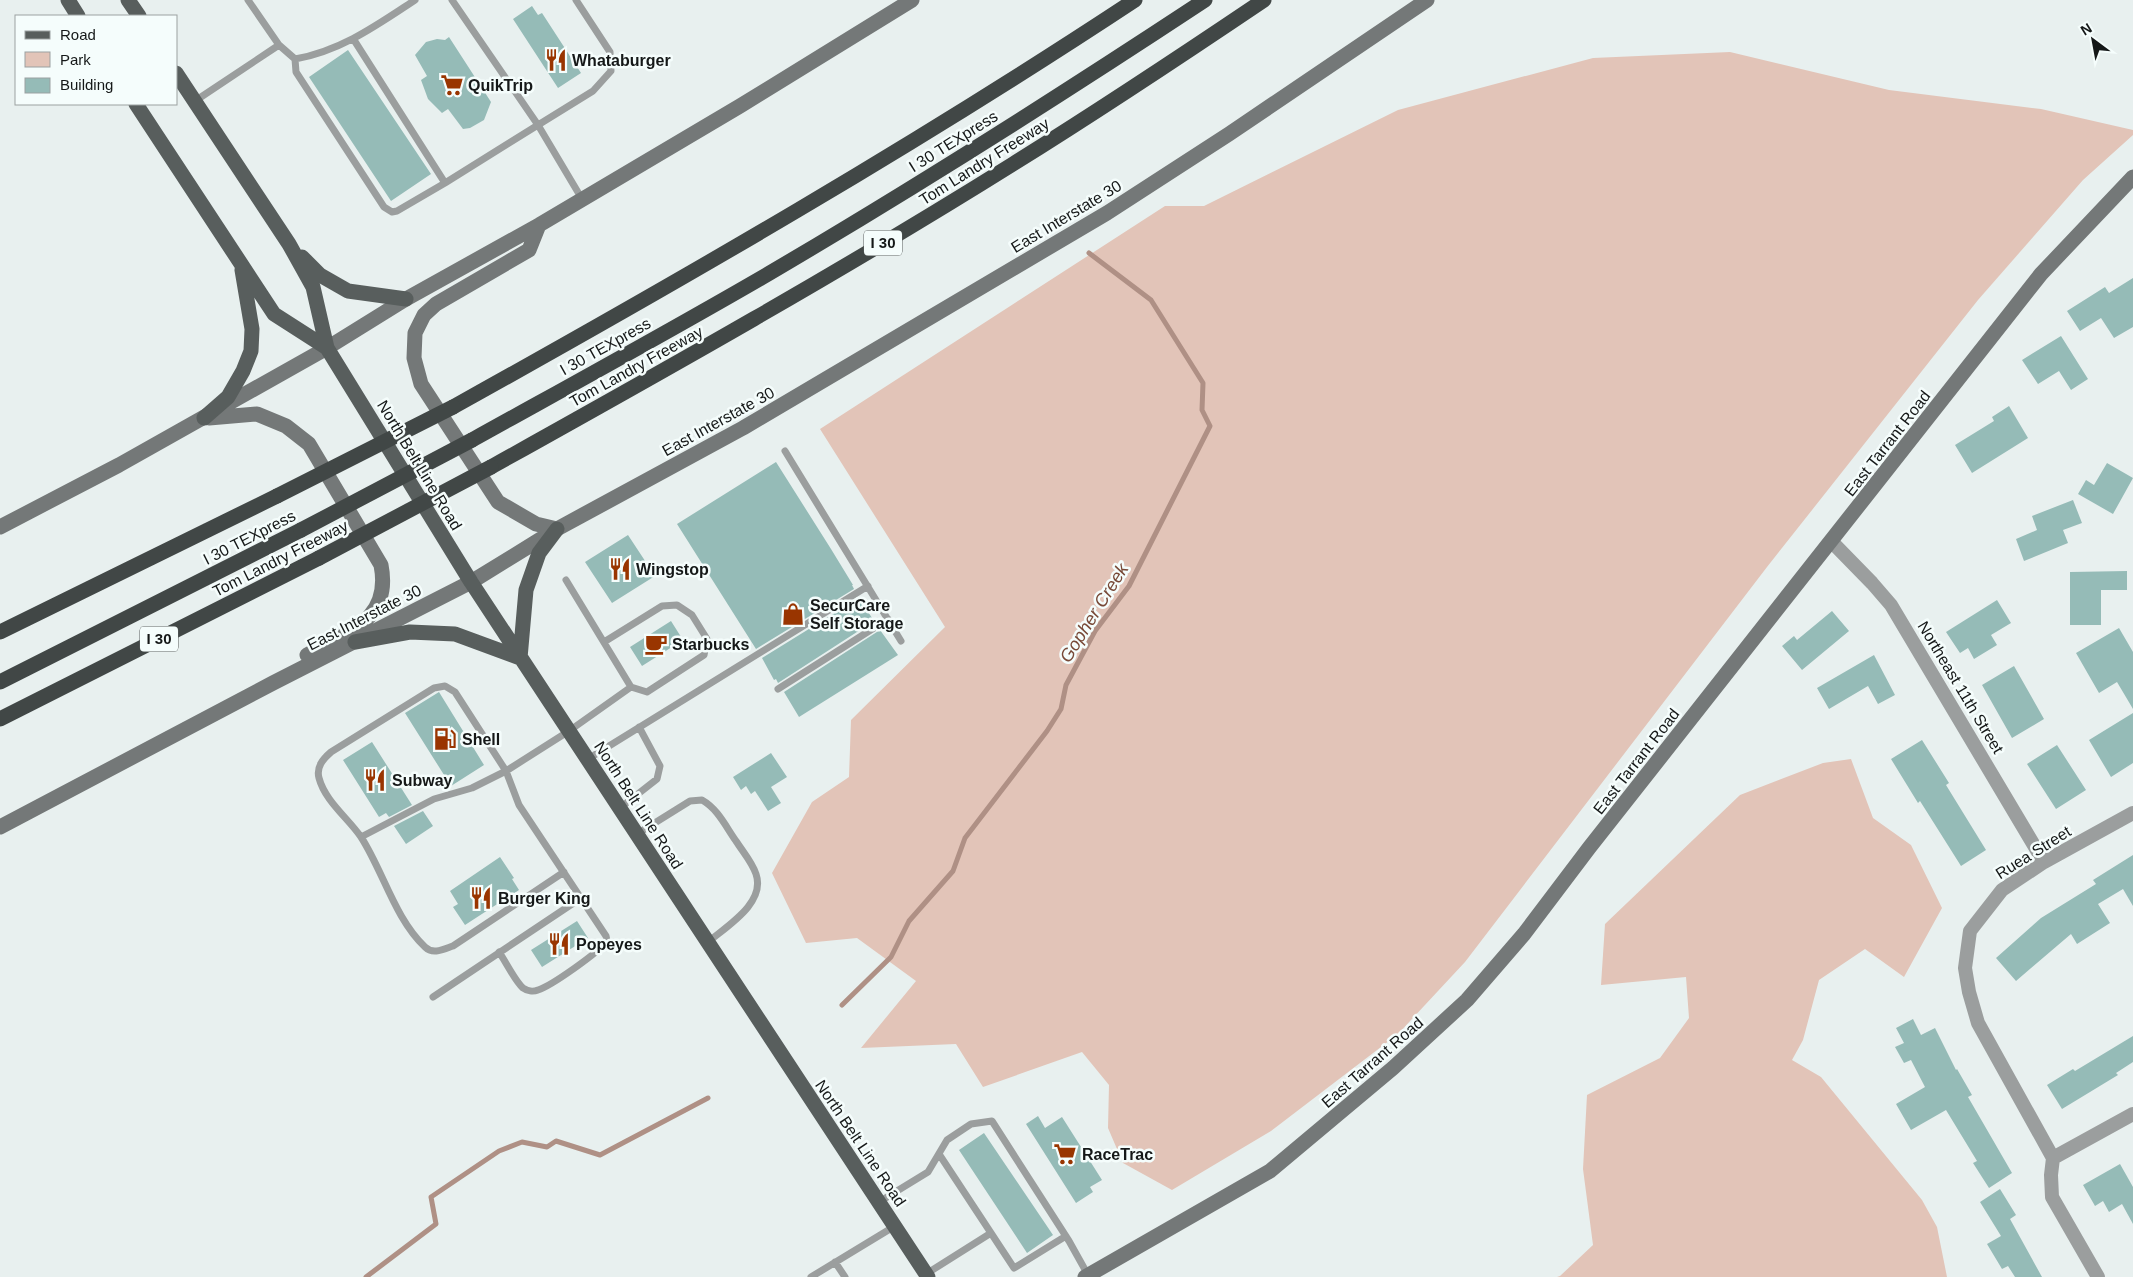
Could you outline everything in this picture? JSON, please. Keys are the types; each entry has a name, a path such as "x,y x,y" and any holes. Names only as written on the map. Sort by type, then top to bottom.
{"highway":[{"path":"0,632 453,407 758,235 976,102 1135,0"},
{"name":"I 30 TEXpress","path":"0,682 301,530 472,440 664,333 858,220 1083,80 1205,0"},
{"name":"Tom Landry Freeway","path":"0,719 319,558 491,467 692,355 922,220 1110,102 1264,0"}],"main road":[{"path":"68,0 77,15"},
{"path":"128,0 138,15"},
{"path":"0,527 204,418 327,348 406,299 539,225 740,106 912,0"},
{"name":"East Interstate 30","path":"0,827 470,582 557,530 742,428 1107,213 1229,134 1427,0"},
{"name":"North Belt Line Road","path":"178,76 289,244 313,287 327,348 470,582 927,1275"},
{"name":"North Belt Line Road","path":"137,105 274,314 327,348"},
{"name":"East Tarrant Road","path":"1086,1276 1270,1171 1393,1068 1468,1000 1524,934 1589,848 1832,542 2041,274 2133,177"},
{"path":"355,642 410,632 455,634 520,658 529,581 539,552 557,530 536,524 498,502 421,384 414,358 415,333 424,315 436,304 529,250 539,225"},
{"path":"289,244 320,275 348,291 406,299"},
{"path":"204,418 228,397 251,351 252,329 249,304 240,261"},
{"path":"204,418 256,414 286,426 310,444 381,565 384,577 381,598 375,613 365,622 294,663 273,683"}],"street":[{"name":"Northeast 11th Street","path":"1832,542 1891,605 2044,862"},
{"name":"Ruea Street","path":"2053,1158 1978,1023 1969,992 1965,968 1970,931 2002,890 2044,862 2133,813"},
{"path":"2098,1277 2052,1197 2051,1175 2053,1158 2133,1114"}],"lane":[{"path":"248,0 279,45 295,59 296,72 384,207 392,212 397,211 445,183 593,91 610,70 610,52 576,0"},
{"path":"295,59 316,56 354,40 415,0"},
{"path":"452,0 538,125 582,199"},
{"path":"354,40 445,183"},
{"path":"195,101 279,45"},
{"path":"785,451 901,641"},
{"path":"566,580 630,687 647,692 704,655 707,639 692,615 677,605 662,606 604,642"},
{"path":"588,759 868,586"},
{"path":"778,689 888,619"},
{"path":"499,952 523,988 530,991 538,990 580,964 600,950 607,941 606,936 564,872 519,804 506,771 455,692 445,686 434,688 331,752 320,762 318,776 324,790 361,838 408,925 426,948 436,952 453,946 564,872"},
{"path":"361,838 434,799 472,788 506,771 569,731 630,687"},
{"path":"620,808 656,779 660,766 639,727"},
{"path":"637,834 690,801 702,800 715,811 752,865 757,875 758,886 755,896 744,912 708,942"},
{"path":"433,997 581,898"},
{"path":"879,1202 928,1172 947,1140 971,1124 992,1121 1066,1236 1086,1276"},
{"path":"939,1154 1014,1268 1066,1236"},
{"path":"811,1277 895,1226"},
{"path":"927,1275 991,1233"},
{"path":"835,1262 845,1277"}],"green space":[{"path":"1730,52 1889,90 2041,109 2133,130 2133,135 2083,180 1978,300 1767,567 1465,962 1398,1034 1271,1131 1172,1190 1123,1163 1108,1128 1109,1085 1082,1052 983,1087 956,1044 861,1048 916,981 857,938 806,943 772,873 812,802 849,777 851,720 945,627 820,429 1165,206 1204,206 1398,110 1593,58"},
{"path":"1851,759 1873,818 1911,845 1942,908 1904,977 1865,949 1819,980 1803,1040 1792,1060 1821,1077 1922,1200 1937,1227 1947,1277 1557,1277 1593,1245 1583,1169 1587,1095 1660,1058 1689,1018 1686,977 1601,985 1605,924 1740,795 1823,763"}],"building":[{"name":"Whataburger","path":"532,6 538,15 542,13 581,73 558,88 513,19"},
{"name":"QuikTrip","path":"449,37 491,102 484,120 470,128 463,129 448,109 442,113 428,99 421,80 427,76 415,55 426,42 437,39 445,40"},
{"path":"348,50 431,174 391,201 309,77"},
{"path":"2133,278 2133,327 2114,338 2101,318 2080,331 2067,311 2105,287 2109,293"},
{"path":"2061,336 2088,379 2071,390 2059,371 2038,384 2022,360"},
{"path":"2009,406 2028,438 1972,473 1955,445 1994,421 1992,417"},
{"path":"776,462 854,589 756,649 677,524"},
{"path":"2107,463 2133,478 2113,514 2078,494 2086,480 2094,485"},
{"path":"2073,500 2082,523 2063,530 2068,543 2024,561 2016,539 2037,530 2032,516"},
{"name":"Wingstop","path":"628,535 655,576 612,603 585,562"},
{"path":"2127,571 2127,590 2101,590 2101,625 2070,625 2070,572"},
{"path":"859,598 874,621 778,683 776,679 774,680 762,658"},
{"path":"1997,600 2011,623 1991,635 1997,645 1974,659 1968,648 1960,653 1946,632"},
{"path":"1832,611 1849,631 1802,670 1782,646 1794,636 1797,640"},
{"name":"Starbucks","path":"671,621 683,640 642,666 630,647"},
{"path":"2119,628 2133,652 2133,709 2117,682 2099,693 2076,653"},
{"path":"880,630 898,655 799,717 784,692"},
{"path":"1874,655 1895,695 1878,704 1868,686 1829,709 1817,688"},
{"path":"2014,666 2044,719 2012,738 1982,685"},
{"name":"Shell","path":"439,692 484,765 451,786 405,713"},
{"path":"2133,713 2133,763 2111,777 2089,740"},
{"path":"1922,740 1949,783 1946,785 1986,850 1961,866 1891,759"},
{"name":"Subway","path":"372,742 412,805 389,817 386,813 379,817 343,760"},
{"path":"2057,745 2086,790 2056,809 2027,764"},
{"path":"771,753 787,777 771,787 781,803 768,811 755,791 751,794 746,786 741,790 733,777"},
{"path":"423,811 433,826 406,844 394,826"},
{"path":"2133,855 2133,906 2123,889 2098,904 2110,923 2077,944 2071,934 2016,981 1996,958 2041,918 2096,884 2093,880"},
{"name":"Burger King","path":"500,857 514,878 512,879 519,890 465,925 453,907 458,904 450,891"},
{"name":"Popeyes","path":"577,921 588,938 542,967 531,950"},
{"path":"1913,1019 1921,1035 1935,1028 1956,1070 1972,1095 1968,1097 2012,1173 1989,1188 1973,1163 1977,1161 1946,1110 1911,1130 1896,1104 1925,1087 1911,1060 1904,1063 1895,1047 1904,1043 1896,1028"},
{"path":"2133,1036 2133,1062 2116,1073 2118,1075 2062,1109 2047,1085 2073,1069 2075,1071"},
{"name":"RaceTrac","path":"1038,1116 1045,1128 1062,1117 1102,1180 1090,1187 1093,1192 1076,1203 1026,1124"},
{"path":"984,1133 1053,1235 1027,1253 959,1150"},
{"path":"2120,1164 2133,1187 2133,1224 2122,1204 2109,1212 2103,1201 2095,1206 2083,1185"},
{"path":"2000,1189 2016,1215 2010,1219 2042,1277 2015,1277 2008,1266 2002,1269 1987,1244 2001,1236 1980,1202"}],"waterway":[{"name":"Gopher Creek","path":"842,1005 891,957 909,921 953,871 965,838 1047,731 1061,709 1066,685 1095,631 1129,586 1210,426 1202,410 1203,383 1151,300 1089,253"},
{"name":"Gopher Creek","path":"366,1277 436,1224 431,1197 499,1151 522,1142 547,1147 556,1141 600,1155 708,1098"}],"place":[{"name":"Whataburger","path":"556,60"},
{"name":"QuikTrip","path":"452,85"},
{"name":"Wingstop","path":"620,569"},
{"name":"SecurCare Self Storage","path":"793,614"},
{"name":"Starbucks","path":"656,644"},
{"name":"Shell","path":"445,739"},
{"name":"Subway","path":"375,780"},
{"name":"Burger King","path":"481,898"},
{"name":"Popeyes","path":"559,944"},
{"name":"RaceTrac","path":"1065,1154"}]}
